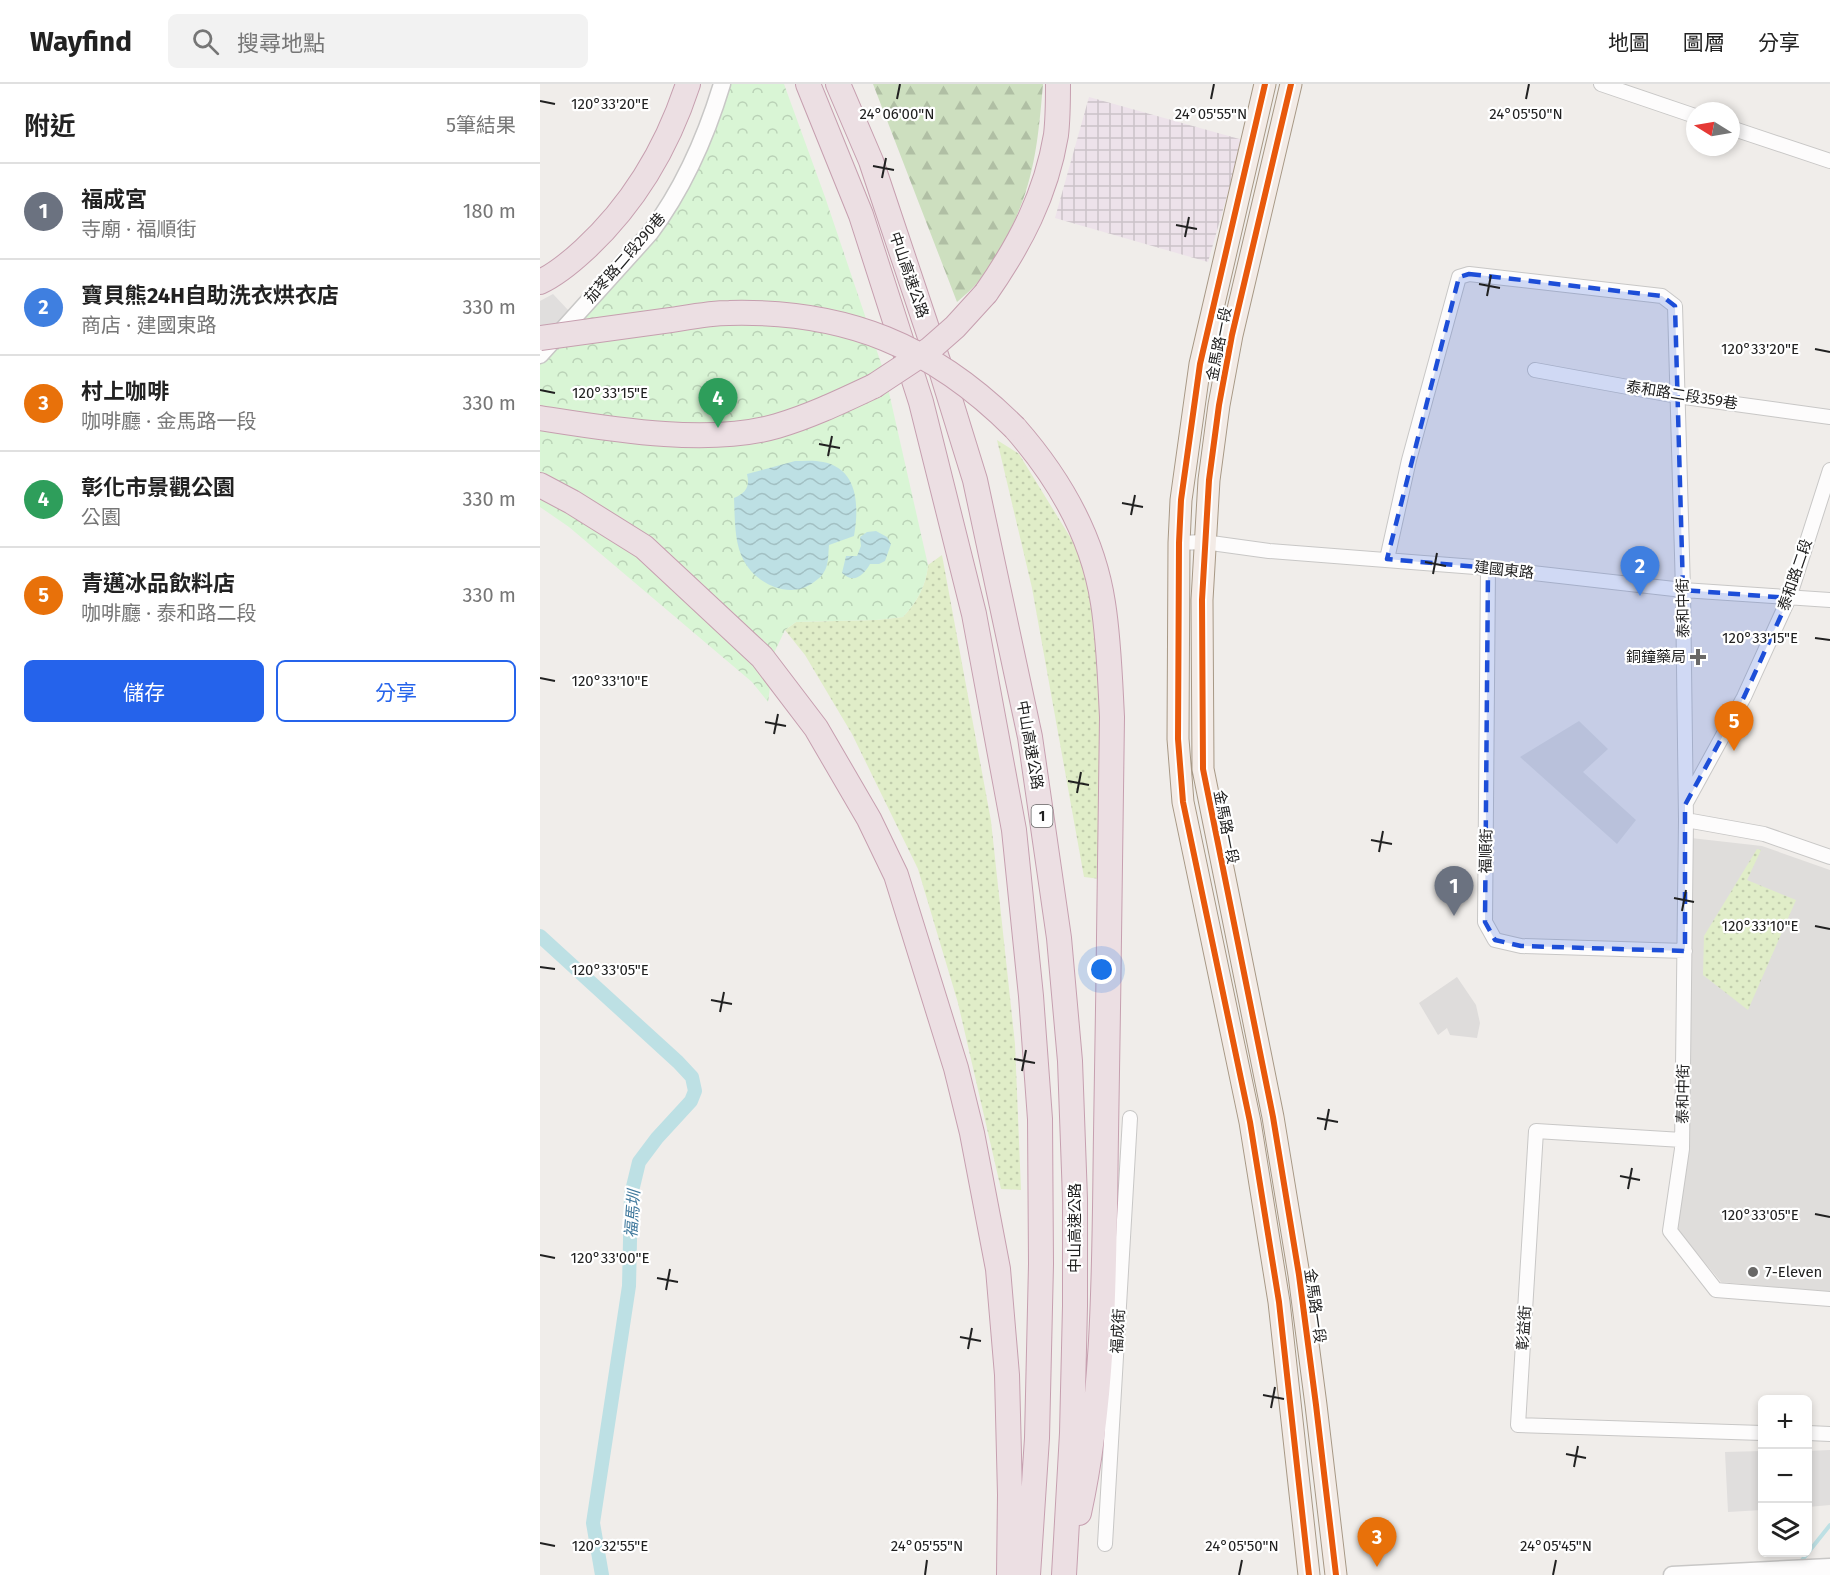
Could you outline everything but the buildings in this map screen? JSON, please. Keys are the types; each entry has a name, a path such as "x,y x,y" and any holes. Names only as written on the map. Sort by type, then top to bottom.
{"highway":[{"path":"540,282 573,260 598,237 640,187 667,140 688,84"},
{"name":"中山高速公路","path":"808,84 861,215 921,402 974,614 1014,830 1031,996 1040,1119 1041,1264 1038,1392 1028,1575"},
{"name":"中山高速公路","path":"838,84 871,161 941,369 975,480 1032,749 1059,938 1071,1072 1075,1199 1075,1306 1065,1575"},
{"path":"540,418 615,430 725,435 775,427 828,408 874,386 930,349 955,327 986,293 1008,261 1027,229 1044,183 1056,134 1058,84"},
{"path":"540,338 727,313 789,315 839,324 879,335 914,351 964,383 996,409 1032,447 1052,475 1077,522 1103,601 1112,717 1104,1237 1099,1379 1088,1473 1065,1575"},
{"path":"540,485 644,547 762,657 816,728 869,819 896,875 956,1068 972,1133 998,1269 1007,1375 1009,1575"}],"main road":[{"name":"金馬路一段","path":"1265,84 1200,364 1181,500 1178,739 1183,802 1250,1122 1279,1302 1309,1575"},
{"name":"金馬路一段","path":"1291,84 1232,335 1210,469 1202,600 1203,769 1273,1117 1305,1322 1336,1575"}],"street":[{"path":"595,224 638,178 663,129 678,84"},
{"name":"茄苳路二段290巷","path":"540,355 650,233 665,213 705,133 722,84"},
{"path":"1601,84 1686,113"},
{"path":"1740,131 1830,161"},
{"name":"泰和中街","path":"1387,559 1409,460 1460,277 1469,274 1662,296 1675,306 1683,590 1686,820 1682,1140 1670,1231 1716,1290 1830,1299"},
{"name":"泰和路二段359巷","path":"1536,370 1677,396 1830,417"},
{"name":"泰和路二段","path":"1685,805 1744,697 1789,598 1830,470"},
{"name":"建國東路","path":"1179,543 1204,542 1269,551 1488,568 1683,590 1830,600"},
{"name":"福順街","path":"1488,568 1485,922 1495,940 1521,946 1685,951"},
{"path":"1686,820 1764,834 1830,857"},
{"name":"福成街","path":"1106,1544 1130,1118"},
{"name":"彰益街","path":"1682,1140 1536,1131 1518,1425 1758,1433"},
{"path":"1812,1434 1830,1434"},
{"path":"1672,1575 1830,1567"}],"highlighted area":[{"path":"1469,274 1662,296 1675,306 1683,590 1789,598 1744,697 1685,805 1685,951 1521,946 1495,940 1485,922 1488,568 1387,559 1459,277"}],"shaded area":[{"path":"1089,97 1243,140 1208,262 1055,218"},
{"path":"553,294 569,311 540,348 540,301"},
{"path":"1579,721 1608,749 1583,772 1636,820 1617,844 1520,757"},
{"path":"1691,838 1762,846 1830,870 1830,1292 1721,1282 1675,1227"},
{"path":"1457,977 1476,1005 1480,1023 1477,1038 1450,1035 1447,1028 1438,1035 1419,1003"},
{"path":"1830,1450 1830,1505 1812,1507 1812,1451"},
{"path":"1758,1451 1758,1510 1728,1512 1725,1452"}],"green space":[{"path":"724,84 784,84 885,375 928,565 920,593 913,606 903,617 796,622 785,630 775,651 768,702 752,682 569,527 540,507 540,360 666,218"},
{"path":"873,84 1043,84 1033,164 1015,220 991,266 957,302"},
{"path":"997,440 1019,454 1083,558 1102,652 1109,880 1084,877 1032,588"},
{"path":"942,555 991,821 1015,1044 1021,1190 1001,1189 958,1003 918,869 852,734 805,655 785,630 796,622 903,617 913,606 920,593 928,565"},
{"path":"1757,849 1761,850 1747,880 1796,900 1748,1010 1703,975 1704,936"}],"water":[{"path":"795,461 823,462 844,472 854,491 856,525 854,536 829,545 827,566 820,577 805,587 785,590 757,577 744,561 737,539 734,498 746,489 747,474"},
{"path":"876,531 887,537 891,544 885,561 870,564 858,577 846,576 842,573 846,556 857,556 861,546 860,537 867,532"}],"waterway":[{"name":"福馬圳","path":"540,936 678,1062 692,1077 695,1091 691,1101 657,1138 639,1162 631,1195 629,1286 593,1523 602,1575"},
{"path":"1799,1564 1830,1525"}],"cycle path":[{"path":"1265,84 1200,364 1181,500 1178,739 1183,802 1250,1122 1279,1302 1309,1575"},
{"path":"1291,84 1232,335 1219,405 1209,480 1202,600 1203,769 1273,1117 1299,1275 1336,1575"}],"place":[{"name":"彰化市景觀公園","path":"718,428"},
{"name":"寶貝熊24H自助洗衣烘衣店","path":"1640,596"},
{"name":"銅鐘藥局","path":"1698,657"},
{"name":"青邁冰品飲料店","path":"1734,751"},
{"name":"福成宮","path":"1454,916"},
{"name":"7-Eleven","path":"1753,1272"},
{"name":"村上咖啡","path":"1377,1567"}]}
